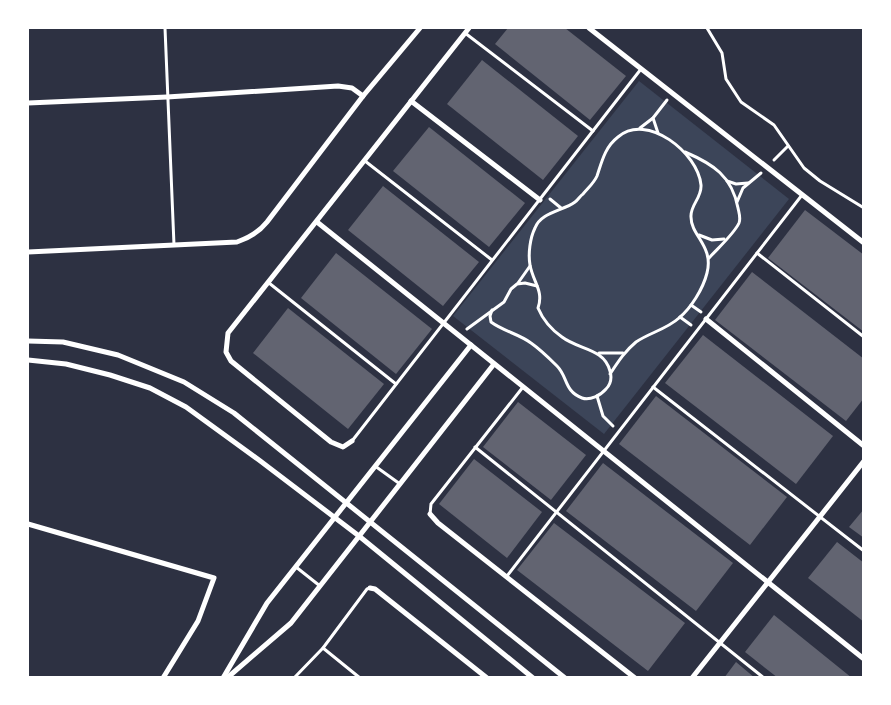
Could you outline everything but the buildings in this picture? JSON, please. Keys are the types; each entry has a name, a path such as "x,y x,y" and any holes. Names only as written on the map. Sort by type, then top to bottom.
{"street":[{"path":"28,252 237,242 260,230 363,96 420,28"},
{"path":"352,441 343,446 332,442 231,361 226,352 228,334 469,28"},
{"path":"589,28 864,243"},
{"path":"28,103 167,97 338,86 352,88 363,96"},
{"path":"411,102 540,200"},
{"path":"317,222 864,659"},
{"path":"706,319 864,446"},
{"path":"28,341 63,342 118,355 184,382 234,413 565,678"},
{"path":"223,678 267,603 471,345"},
{"path":"28,360 66,364 110,375 150,388 186,407 359,536 533,678"},
{"path":"228,678 291,623 494,364"},
{"path":"692,678 864,461"},
{"path":"430,514 636,678"},
{"path":"28,524 214,578 198,621 163,678"},
{"path":"370,588 375,589 487,678"}],"lane":[{"path":"165,28 174,246"},
{"path":"465,33 593,131"},
{"path":"352,441 642,68"},
{"path":"365,161 492,260"},
{"path":"507,576 802,195"},
{"path":"758,253 864,337"},
{"path":"268,283 396,384"},
{"path":"430,514 430,504 523,386"},
{"path":"653,387 864,551"},
{"path":"475,447 764,678"},
{"path":"375,466 400,484"},
{"path":"296,567 320,586"},
{"path":"294,678 323,648 367,589 370,588"},
{"path":"323,648 360,678"}],"path":[{"path":"707,28 722,53 726,79 741,102 774,125 804,168 820,181 864,208"},
{"path":"640,128 653,118 672,92"},
{"path":"653,118 659,134"},
{"path":"610,374 624,353 638,341 679,318 701,288 707,273 708,259 704,245 692,224 691,217 693,207 700,196 699,174 682,151 663,135 640,128 632,129 618,136 606,150 593,183 574,202 544,217 535,226 530,266 541,299 538,308 540,315 551,328 563,338 580,347 598,353 624,353"},
{"path":"737,203 743,188 755,179 788,146"},
{"path":"682,151 706,162 726,180 733,189 737,203 740,219 738,226 708,259"},
{"path":"726,180 736,184 748,183"},
{"path":"698,235 712,240 726,239"},
{"path":"459,335 504,302 511,289 530,266"},
{"path":"517,284 525,283 537,286"},
{"path":"492,310 491,322 531,343 560,370 567,387 575,395 585,399 597,396 609,385 610,374 604,358 598,353"},
{"path":"597,396 603,416 618,432"}],"shaded area":[{"path":"639,81 789,199 604,434 453,316"}]}
